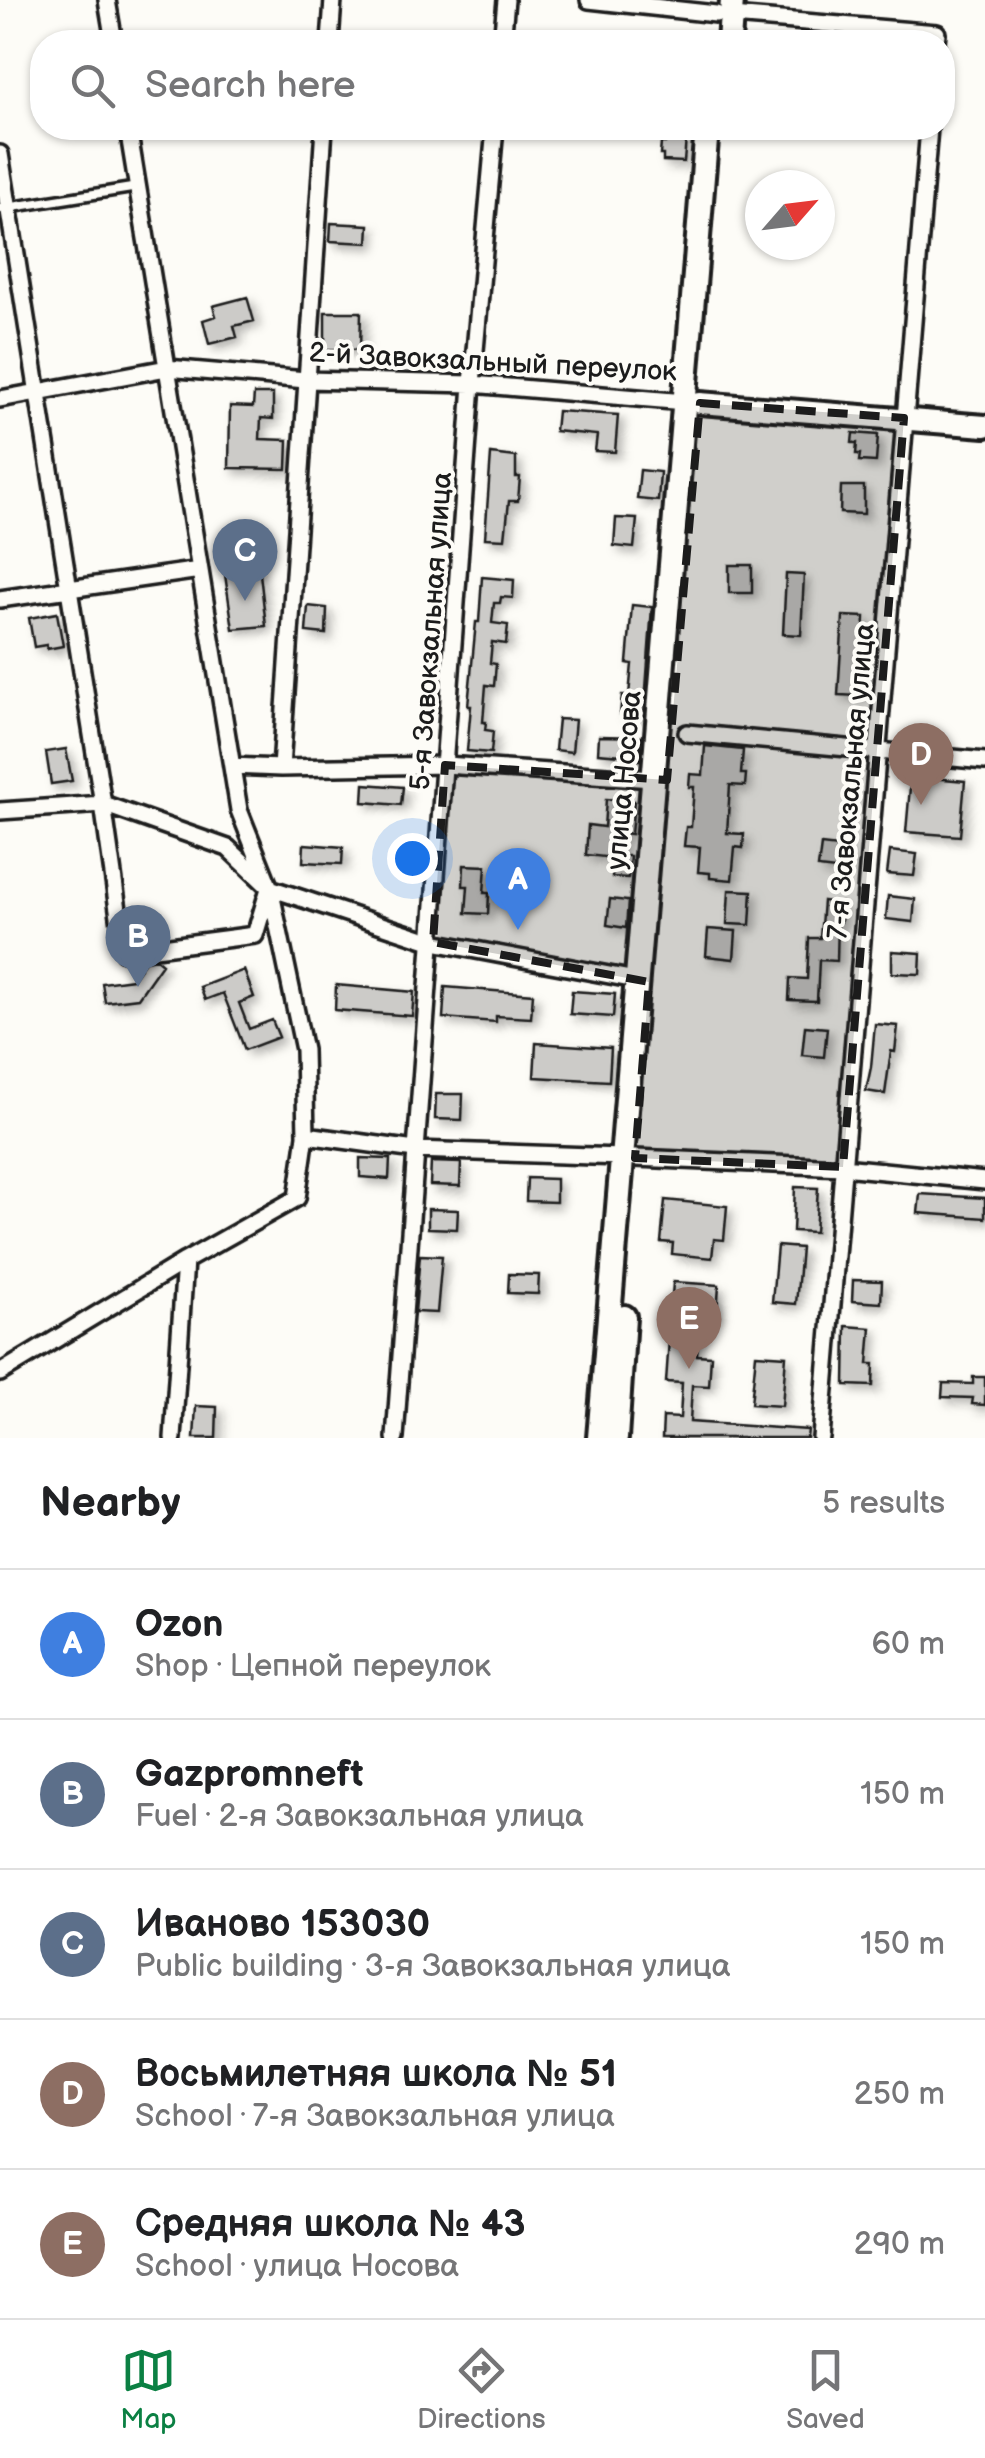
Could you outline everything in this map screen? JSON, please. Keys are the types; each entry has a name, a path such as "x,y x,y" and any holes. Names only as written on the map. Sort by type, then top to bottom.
{"main road":[{"name":"улица Носова","path":"692,402 706,140"},
{"name":"улица Носова","path":"599,1438 628,1158 692,402 721,140"},
{"name":"улица Носова","path":"616,1438 628,1158"}],"street":[{"path":"108,0 112,30"},
{"path":"331,30 334,0"},
{"path":"503,30 506,0"},
{"path":"590,0 724,8 880,30"},
{"path":"0,1373 297,1198 306,1135 304,1050 270,888 240,810 130,140"},
{"path":"281,768 323,140"},
{"name":"5-я Завокзальная улица","path":"396,1438 493,140"},
{"name":"7-я Завокзальная улица","path":"821,1438 928,140"},
{"path":"0,154 4,208 38,392 124,952 256,935 270,888"},
{"name":"2-й Завокзальный переулок","path":"0,399 167,368 306,380 472,384 985,426"},
{"path":"0,599 200,570"},
{"path":"687,733 985,761"},
{"path":"232,766 445,765 660,779"},
{"path":"0,811 103,804 228,848 270,888 433,942 643,981"},
{"path":"306,1135 416,1150 843,1166 985,1181"},
{"path":"173,1438 185,1261"}],"lane":[{"path":"4,208 138,187"}],"highlighted area":[{"path":"700,403 904,418 843,1167 635,1158 649,982 433,942 445,765 667,780"}],"building":[{"path":"686,140 684,162 663,161 661,143"},
{"path":"331,223 369,225 368,243 330,241"},
{"path":"247,297 254,321 234,326 237,337 209,344 203,320 216,316 213,306"},
{"path":"325,312 361,312 360,350 325,349"},
{"path":"254,394 273,394 273,419 261,418 260,439 288,440 287,469 229,468 230,406 253,407"},
{"path":"557,411 618,415 615,452 595,451 597,435 555,431"},
{"path":"853,433 878,435 876,462 859,461 857,443 852,443"},
{"path":"491,454 516,457 516,477 520,477 518,501 509,501 505,539 485,538"},
{"path":"640,470 660,472 658,501 637,499"},
{"path":"841,486 864,486 864,514 840,513"},
{"path":"616,518 637,519 634,548 614,546"},
{"path":"259,565 266,626 233,629 224,568"},
{"path":"729,565 752,565 752,593 729,593"},
{"path":"786,574 804,575 801,635 783,634"},
{"path":"482,577 514,580 513,598 501,597 500,603 494,603 492,623 508,625 506,644 492,642 494,686 486,685 483,722 485,730 493,731 491,753 467,751"},
{"path":"632,605 652,607 644,716 620,714 622,695 629,695 632,664 627,663"},
{"path":"308,606 327,608 326,634 306,632"},
{"path":"57,613 63,646 34,647 29,618"},
{"path":"843,616 865,617 861,696 838,695"},
{"path":"558,719 575,720 572,752 555,750"},
{"path":"599,736 641,737 639,760 598,753"},
{"path":"705,746 743,750 741,774 746,774 745,786 730,785 727,833 744,834 743,848 735,847 732,880 710,878 710,873 698,872 700,847 684,846 686,827 691,827 694,787 689,787 690,774 703,775"},
{"path":"66,749 72,781 51,784 46,752"},
{"path":"911,776 965,781 960,836 906,832"},
{"path":"364,784 403,787 401,805 363,802"},
{"path":"606,799 634,801 631,834 623,833 621,856 630,856 628,878 612,877 614,858 586,855 588,825 604,827"},
{"path":"304,844 343,847 342,864 303,862"},
{"path":"821,845 847,848 845,871 818,868"},
{"path":"890,851 917,854 914,876 887,874"},
{"path":"464,865 486,866 484,893 489,893 488,914 466,913 468,886 463,886"},
{"path":"729,890 752,891 750,925 727,924"},
{"path":"888,896 915,899 913,922 886,919"},
{"path":"610,899 628,901 626,928 607,925"},
{"path":"823,901 842,903 837,961 819,960 817,1001 789,1000 790,978 807,979 809,938 820,938"},
{"path":"708,929 736,931 734,959 706,956"},
{"path":"892,951 921,953 920,974 892,973"},
{"path":"156,959 162,964 138,998 105,1002 102,983 132,979 145,961"},
{"path":"244,970 254,997 239,1003 249,1029 272,1020 279,1037 245,1050 223,993 205,1000 200,987"},
{"path":"336,985 414,992 412,1016 335,1010"},
{"path":"445,987 533,994 531,1018 496,1016 496,1022 443,1018"},
{"path":"572,991 615,994 613,1017 570,1014"},
{"path":"875,1024 898,1026 885,1094 866,1091"},
{"path":"805,1026 827,1028 824,1057 802,1055"},
{"path":"536,1043 611,1048 609,1081 534,1077"},
{"path":"436,1094 463,1094 462,1120 435,1119"},
{"path":"360,1158 390,1159 389,1179 360,1177"},
{"path":"431,1162 461,1163 460,1186 430,1185"},
{"path":"527,1178 556,1179 556,1202 526,1201"},
{"path":"795,1187 818,1188 815,1232 793,1231"},
{"path":"920,1194 985,1198 985,1218 918,1213"},
{"path":"665,1200 727,1206 724,1240 714,1239 712,1258 672,1254 673,1243 661,1242"},
{"path":"428,1209 458,1210 457,1229 428,1228"},
{"path":"777,1246 801,1248 796,1304 772,1302"},
{"path":"420,1255 442,1256 437,1313 415,1312"},
{"path":"509,1274 539,1275 538,1294 508,1293"},
{"path":"853,1280 882,1281 881,1303 852,1301"},
{"path":"673,1282 719,1285 717,1314 700,1312 697,1355 711,1356 709,1386 692,1385 690,1422 808,1430 807,1438 662,1438 663,1417 680,1418 682,1383 666,1382"},
{"path":"846,1326 871,1328 868,1364 874,1364 873,1386 845,1385"},
{"path":"756,1354 786,1356 782,1406 751,1404"},
{"path":"973,1377 985,1377 985,1405 972,1404 973,1398 942,1397 943,1383 973,1384"},
{"path":"196,1406 217,1407 216,1438 194,1438"}],"place":[{"name":"Иваново 153030","path":"245,601"},
{"name":"Восьмилетняя школа № 51","path":"921,805"},
{"name":"Ozon","path":"518,930"},
{"name":"Gazpromneft","path":"138,987"},
{"name":"Средняя школа № 43","path":"689,1369"}]}
